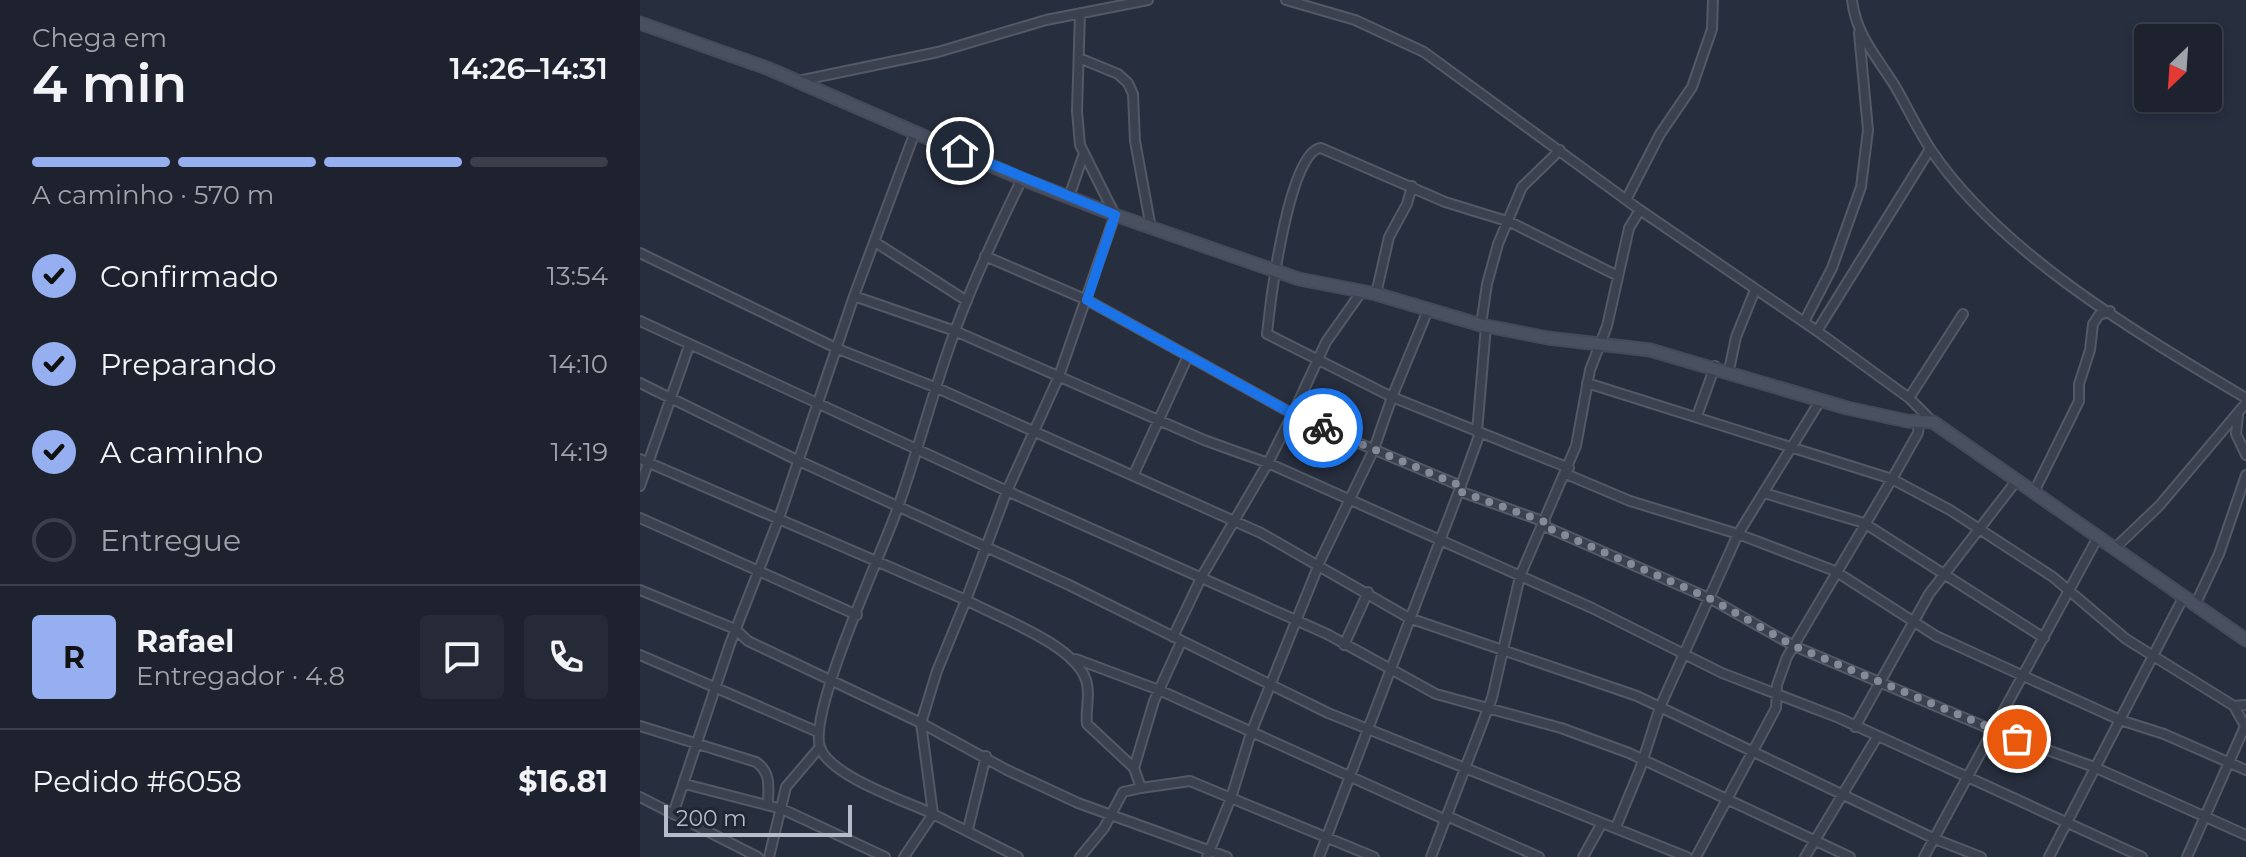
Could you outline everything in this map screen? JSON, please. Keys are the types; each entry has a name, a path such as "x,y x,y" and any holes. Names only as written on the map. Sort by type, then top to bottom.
{"street":[{"path":"798,81 938,52 1080,13 1148,0"},
{"path":"1286,0 1355,20 1424,52 1640,210 1817,331 1909,398 1933,422 2246,640"},
{"path":"1627,198 1660,134 1692,87 1712,29 1713,0"},
{"path":"1804,322 1832,268 1861,187 1868,130 1859,33 1852,0"},
{"path":"904,857 933,814 921,723 937,671 1007,491 1059,376 1115,215 1083,156 1077,111 1080,13"},
{"path":"640,23 798,81 1022,179 1278,272 1376,294 1484,326 1548,338 1650,350 1729,370 1820,401 1933,422"},
{"path":"1859,33 1892,80 1930,149 1989,219 2029,255 2246,401 2159,506 2115,548"},
{"path":"1079,58 1118,74 1128,83 1133,94 1135,141 1151,228"},
{"path":"673,814 735,629 779,518 854,296 915,132"},
{"path":"1618,276 1510,222 1445,202 1321,148 1310,151 1301,163 1284,223 1267,334 1392,397 1568,471 1630,501 1738,534 1835,571 1936,636 2120,720 2246,770"},
{"path":"1817,331 1930,149"},
{"path":"1319,857 1460,488 1478,432 1487,284 1498,244 1510,222 1522,187 1560,150"},
{"path":"1069,197 1083,156"},
{"path":"1018,857 968,829 843,772 820,747 818,732 833,681 898,507 955,331 985,256 1022,179"},
{"path":"1376,294 1389,237 1407,204 1412,186"},
{"path":"1431,857 1489,708 1520,576 1568,471 1582,422 1587,383 1602,343 1629,228 1640,210"},
{"path":"875,242 967,301"},
{"path":"640,253 838,349 937,388 1234,520 1319,563 1409,618 1501,652 1609,686 1660,707 1676,718 1844,793 1935,839 1981,857"},
{"path":"985,256 1087,300 1297,413 1711,599 1794,646 1879,679 1995,731 2094,767 2204,819 2246,835"},
{"path":"1729,370 1736,337 1755,290"},
{"path":"1134,768 1139,746 1202,576 1297,413 1332,331 1362,291"},
{"path":"854,296 955,331 1158,420 1268,463 1778,696 1855,727 2142,857"},
{"path":"1208,854 1231,798 1251,733 1319,563 1374,449 1428,310"},
{"path":"2034,492 2079,401 2079,384 2090,350 2093,324 2099,315 2110,311"},
{"path":"1909,398 1963,314"},
{"path":"640,321 1007,491 1297,620 1436,694 1561,728 1643,760 1850,857"},
{"path":"640,486 644,461 689,346"},
{"path":"1134,474 1188,356"},
{"path":"1697,416 1715,366"},
{"path":"640,383 797,460 987,545 1328,713 1687,857"},
{"path":"1587,383 1892,479 1977,528 2066,590 2154,658 2234,706 2245,724 2187,857"},
{"path":"1616,827 1660,707 1738,534 1820,401"},
{"path":"2238,413 2236,434 2246,455"},
{"path":"1696,857 1754,752 1778,696 1777,685 1794,646 1918,433 1919,421"},
{"path":"644,461 878,559 966,600 1071,657 1159,690 1351,778 1539,857"},
{"path":"2196,603 2219,554 2246,475"},
{"path":"1855,727 1879,679 1943,575 2017,480"},
{"path":"1764,493 1864,523 2044,638"},
{"path":"640,518 857,615"},
{"path":"1924,857 1995,731 2066,590 2098,537"},
{"path":"640,590 735,629 748,641 921,723 1056,793 1208,854 1227,857"},
{"path":"1344,645 1368,592"},
{"path":"2049,857 2184,596"},
{"path":"730,644 748,641"},
{"path":"640,655 716,685 818,732"},
{"path":"1071,657 1086,680 1087,724 1134,768 1141,788"},
{"path":"2234,706 2246,705"},
{"path":"640,726 756,762 765,768 768,805"},
{"path":"1805,857 1877,737"},
{"path":"1124,760 1139,746"},
{"path":"769,857 792,778 820,747"},
{"path":"968,829 986,756"},
{"path":"1080,857 1114,814 1123,792 1190,781 1374,857"},
{"path":"685,784 782,809 885,857"},
{"path":"640,797 758,857"},
{"path":"1583,857 1602,823"}],"way so far":[{"path":"1323,428 1461,486 1459,491 1545,522 1544,526 1711,599 1794,646 2017,739"}],"route":[{"path":"960,151 1115,215 1087,300 1293,414 1296,407 1301,419 1323,428"}]}
